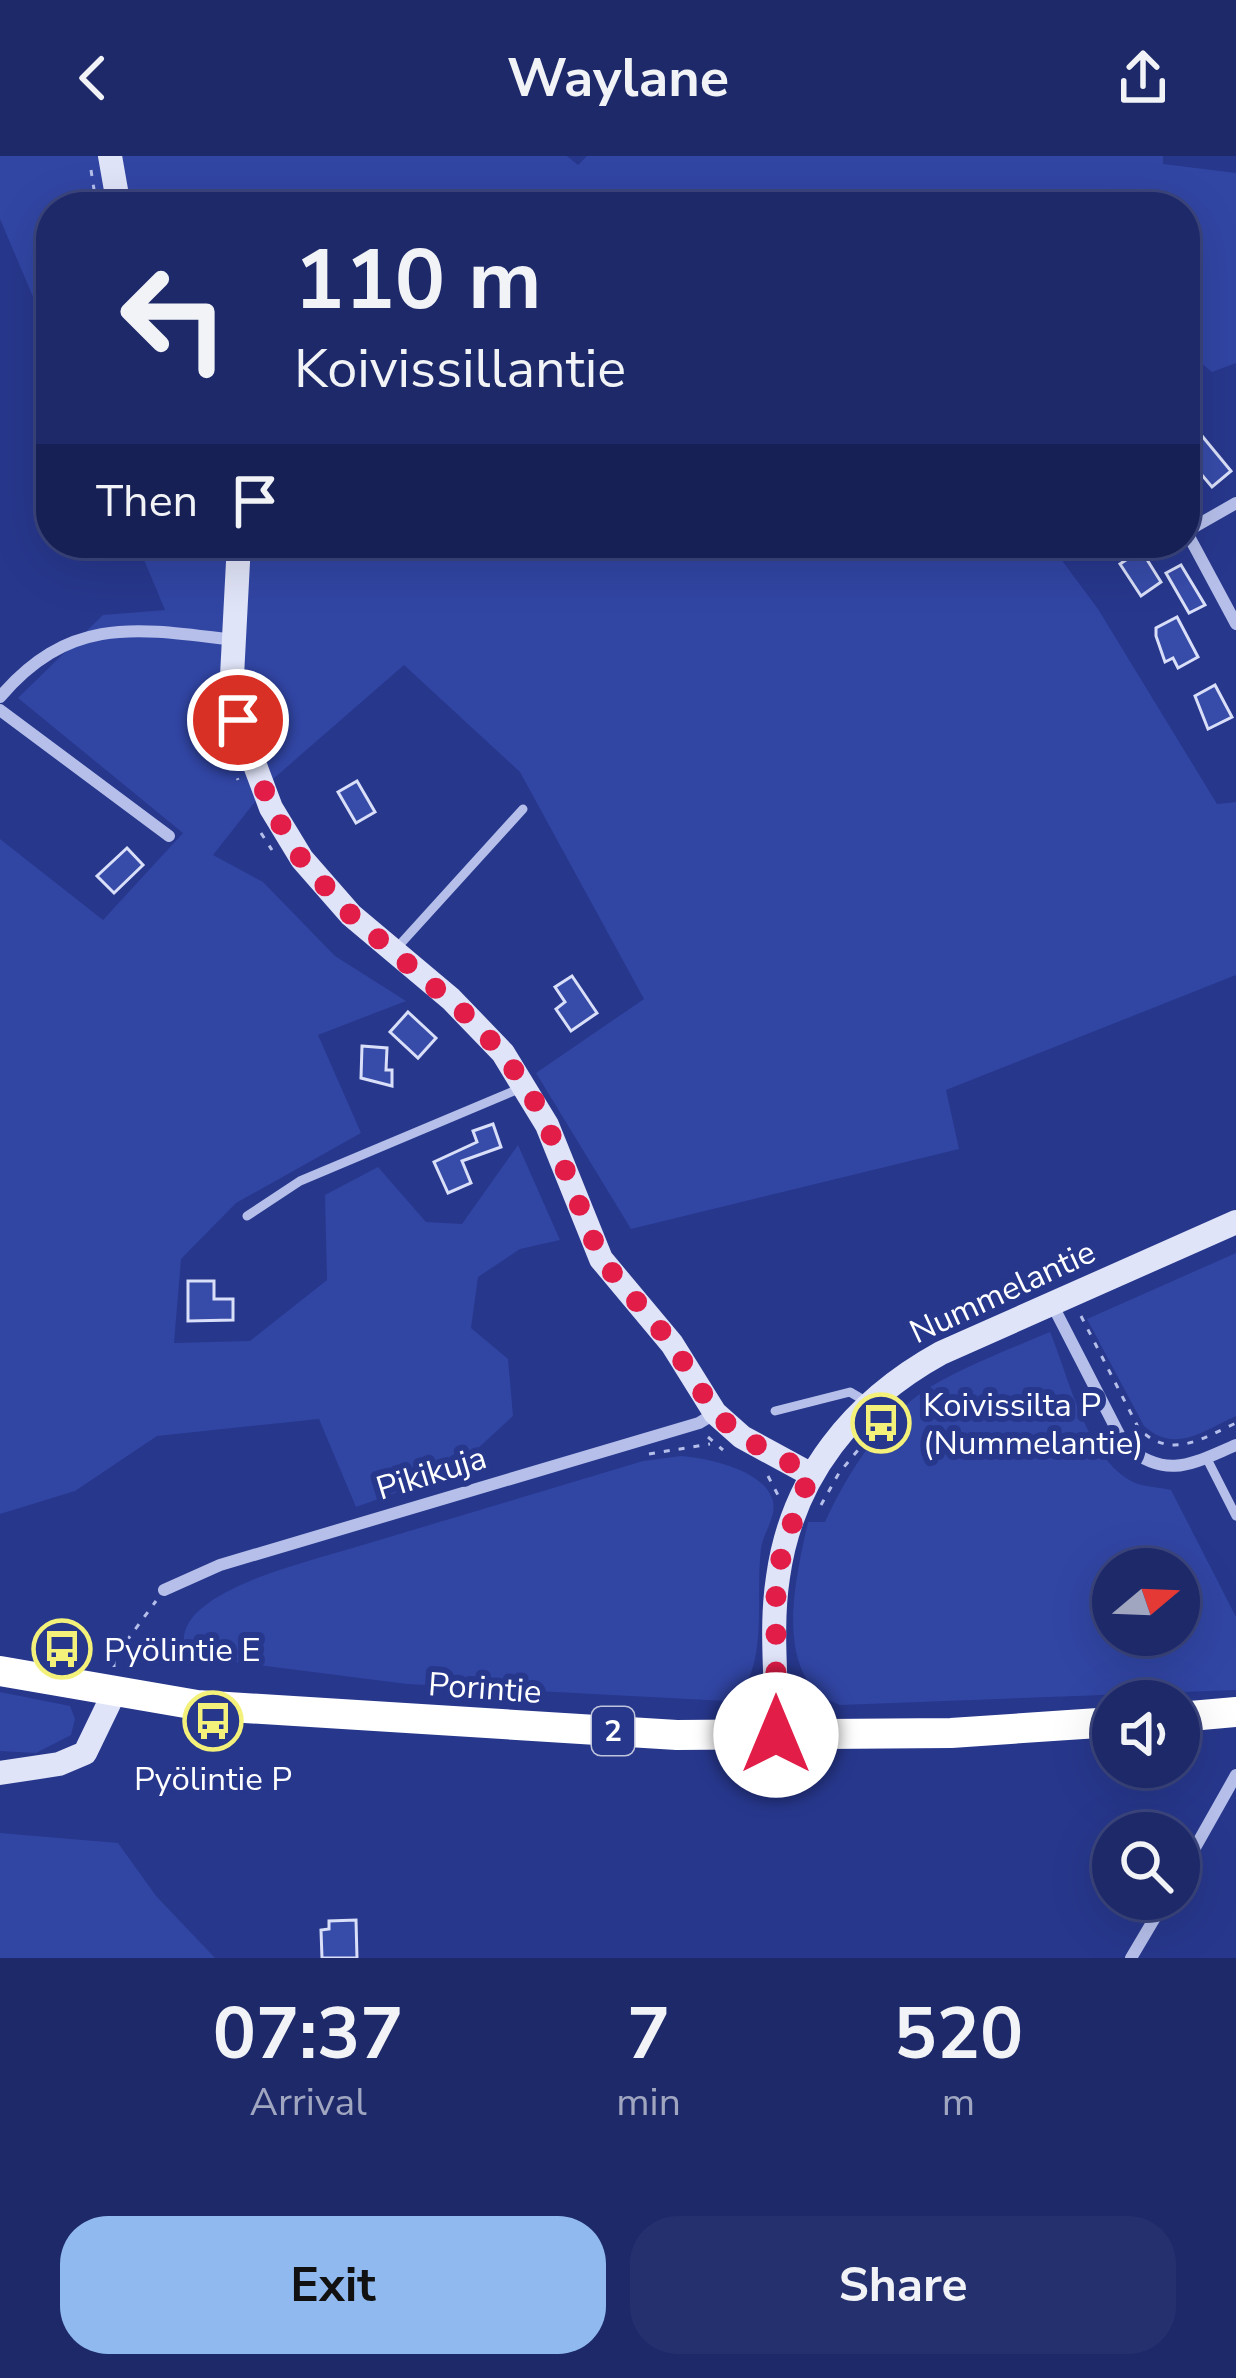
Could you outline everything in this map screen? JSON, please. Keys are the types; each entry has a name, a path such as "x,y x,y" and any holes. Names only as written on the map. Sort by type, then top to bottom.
{"highway":[{"name":"Porintie","path":"0,1671 114,1693 289,1711 677,1735 950,1733 1092,1723"},
{"path":"1200,1715 1236,1712"}],"street":[{"path":"110,156 116,192"},
{"path":"1200,522 1236,502"},
{"path":"1200,556 1236,624"},
{"path":"238,558 232,676 238,720 271,808 302,860 351,915 478,1025 526,1085 601,1259 672,1344 707,1418 810,1474"},
{"path":"0,698 22,671 62,644 94,634 130,629 235,640"},
{"path":"0,710 169,836"},
{"name":"Nummelantie","path":"776,1735 776,1582 810,1474 874,1413 902,1374 941,1353 1056,1313 1236,1222"},
{"path":"1056,1313 1125,1446 1144,1462 1164,1467 1236,1444"},
{"name":"Pikikuja","path":"164,1590 220,1564 707,1418"},
{"path":"0,1773 58,1764 86,1753 114,1693"},
{"path":"1200,1839 1236,1775"},
{"path":"1131,1958 1154,1920"}],"lane":[{"path":"394,950 523,809"},
{"path":"247,1216 300,1181 526,1085"},
{"path":"775,1411 850,1392 874,1413"},
{"path":"1206,1457 1236,1516"}],"path":[{"path":"225,742 238,782"},
{"path":"255,820 275,855"},
{"path":"1056,1313 1080,1314 1139,1429 1151,1441 1163,1447 1189,1444 1236,1423"},
{"path":"765,1473 782,1504 816,1514 874,1413"},
{"path":"707,1418 712,1443 730,1453"},
{"path":"114,1693 113,1658 164,1590"}],"shaded area":[{"path":"0,156 567,156 578,165 587,156 1163,156 1163,164 1236,173 1236,363 1212,372 1200,362 1200,192 36,192 36,304 0,219"},
{"path":"143,558 1060,558 1098,609 1217,804 1236,802 1236,975 946,1090 959,1149 631,1229 536,1073 644,999 520,772 404,665 273,779 213,855 263,882 335,956 406,1001 318,1035 361,1133 236,1203 181,1259 174,1343 250,1341 327,1280 325,1195 378,1167 426,1222 462,1224 518,1145 560,1240 520,1249 478,1277 471,1328 508,1359 513,1416 451,1473 356,1507 319,1419 157,1436 75,1491 0,1514 0,839 103,920 183,833 18,698 103,615 165,610"},
{"path":"1236,1253 1236,1416 1189,1437 1156,1434 1144,1426 1087,1319"},
{"path":"1050,1332 1072,1393 1103,1455 1133,1482 1171,1490 1236,1617 1236,1690 1200,1691 1200,1680 1092,1680 1092,1695 840,1705 818,1693 804,1674 793,1625 808,1522 825,1522 871,1444 902,1409 964,1369"},
{"path":"681,1456 744,1472 765,1487 773,1503 761,1549 754,1662 740,1695 726,1701 407,1684 187,1656 184,1636 196,1613 258,1578 643,1461"},
{"path":"0,1692 70,1706 75,1719 71,1735 36,1753 0,1751"},
{"path":"0,1833 118,1843 156,1896 215,1958 0,1958"}],"building":[{"path":"1200,433 1231,471 1212,487 1200,473"},
{"path":"1129,558 1146,558 1161,582 1141,596 1120,564"},
{"path":"1181,565 1205,605 1189,613 1166,573"},
{"path":"1177,617 1198,657 1178,668 1173,658 1165,662 1156,636 1156,628"},
{"path":"1215,685 1232,717 1208,729 1195,696"},
{"path":"357,781 375,812 356,823 338,792"},
{"path":"127,848 143,865 114,893 97,876"},
{"path":"572,976 597,1013 571,1031 556,1009 565,1002 555,987"},
{"path":"408,1012 436,1038 418,1058 390,1032"},
{"path":"362,1046 387,1048 386,1070 392,1070 392,1086 361,1078"},
{"path":"493,1124 501,1147 462,1161 471,1183 448,1193 434,1162 477,1142 473,1131"},
{"path":"188,1281 214,1281 214,1299 233,1299 233,1320 188,1321"},
{"path":"356,1920 357,1958 322,1958 321,1930 329,1929 329,1921"}],"place":[{"name":"Koivissilta P (Nummelantie)","path":"881,1423"},
{"name":"Pyölintie E","path":"62,1649"},
{"name":"Pyölintie P","path":"213,1721"}],"route":[{"path":"238,720 271,808 302,860 351,915 478,1025 526,1085 568,1173 586,1231 601,1259 672,1344 715,1413 742,1437 810,1474 776,1582 776,1735"}]}
